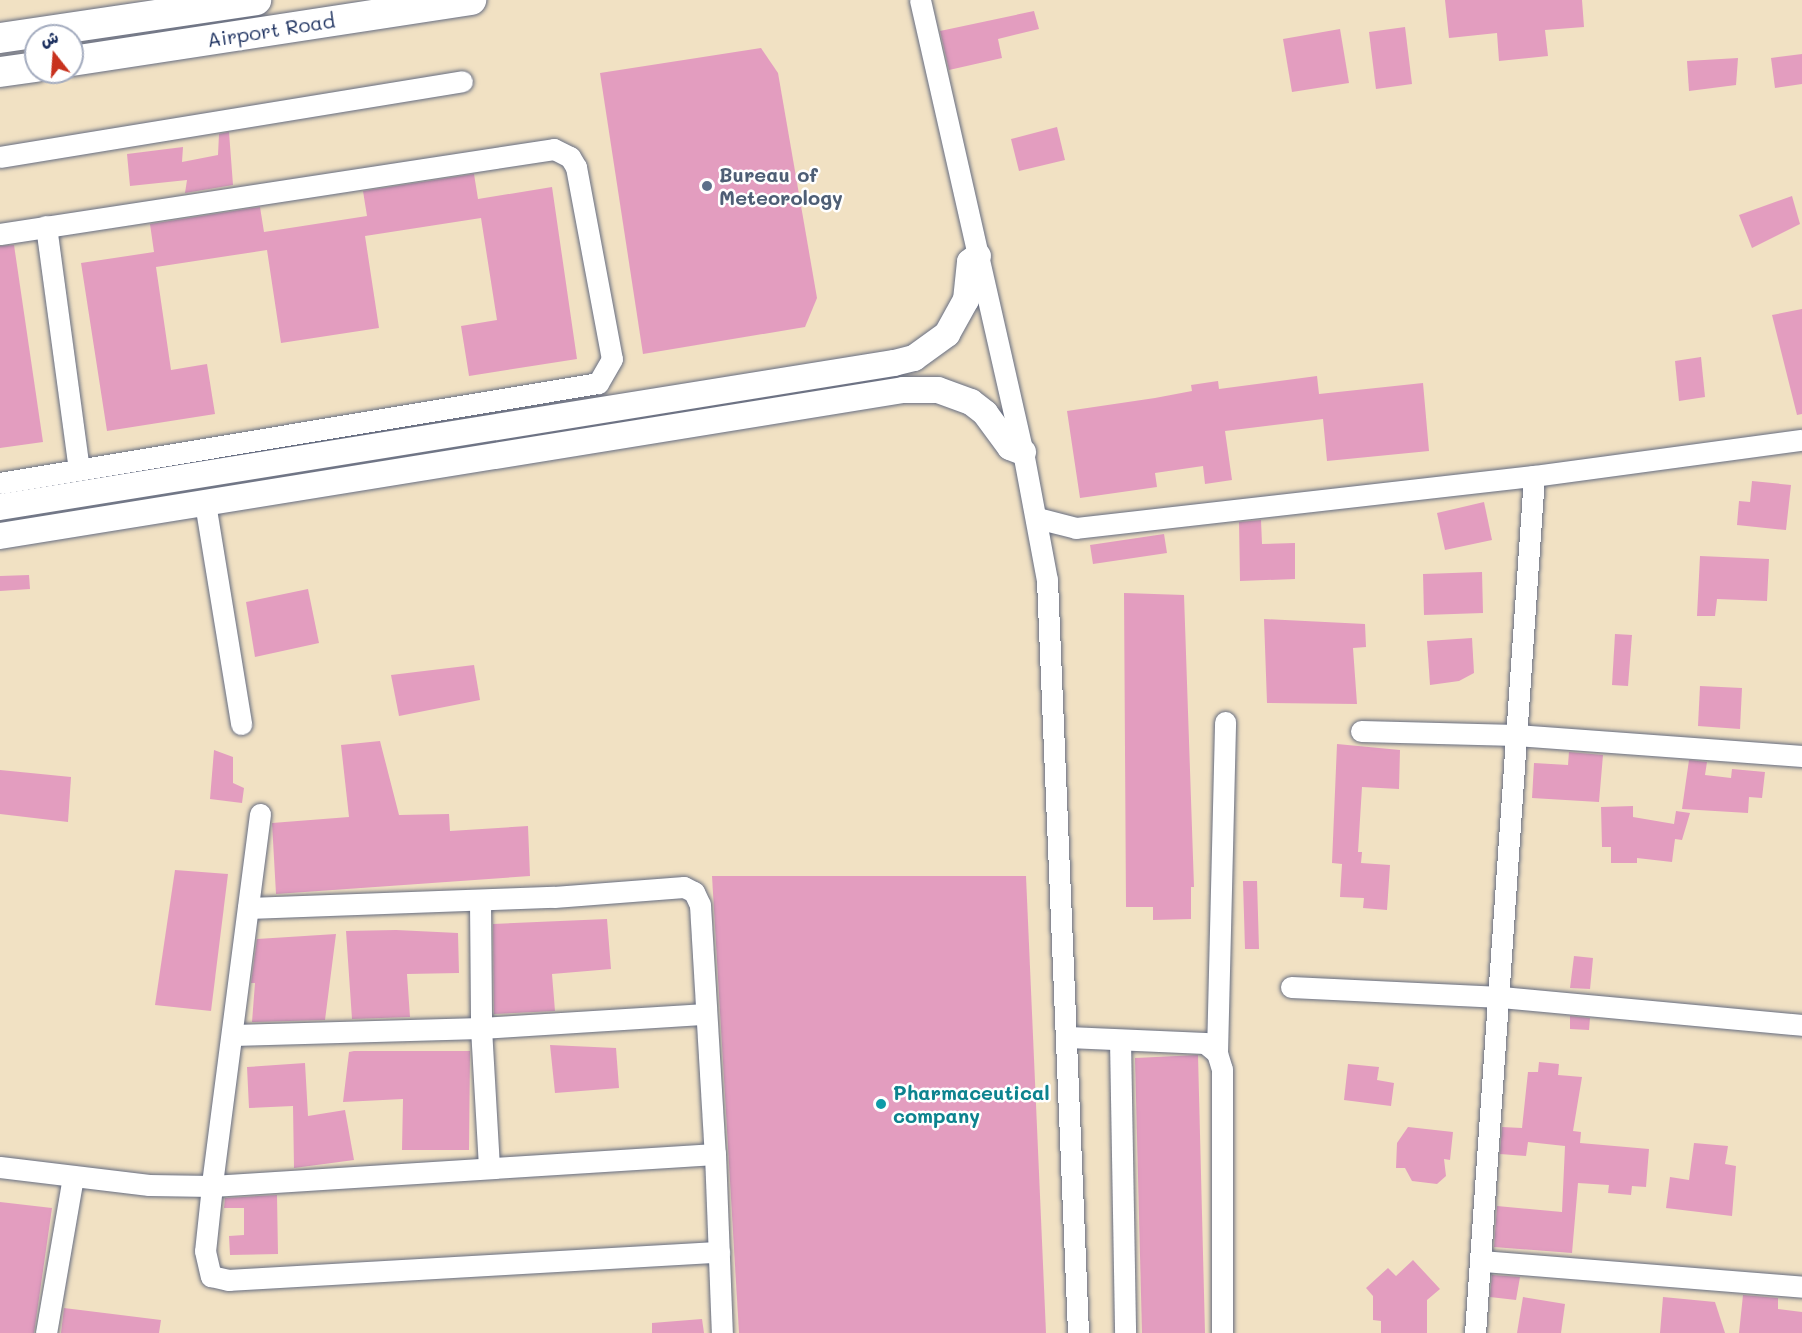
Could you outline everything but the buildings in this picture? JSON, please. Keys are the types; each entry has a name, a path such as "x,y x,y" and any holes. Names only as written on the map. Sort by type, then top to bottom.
{"highway":[{"name":"Airport Road","path":"0,38 256,0"},
{"name":"Airport Road","path":"84,59 471,0"},
{"path":"0,72 24,69"}],"main road":[{"path":"0,507 904,360 932,348 947,334 966,300 970,262 978,256"},
{"path":"0,536 903,390 938,390 971,402 985,413 1010,447 1023,452"},
{"path":"182,478 196,504"}],"street":[{"path":"920,0 1044,554 1053,640 1078,1333"},
{"path":"0,157 462,81"},
{"path":"0,234 554,149 570,157 576,167 612,359 598,383 0,483"},
{"path":"46,226 79,470"},
{"path":"1037,518 1076,528 1534,476 1802,440"},
{"path":"1475,1333 1501,997 1515,735 1534,476"},
{"path":"196,504 241,724"},
{"path":"1044,554 1076,528"},
{"path":"1222,1333 1222,1069 1217,1053 1225,722"},
{"path":"1361,731 1515,735 1802,756"},
{"path":"260,814 212,1186 205,1266 211,1276 229,1280 719,1252"},
{"path":"248,908 480,901 684,887 694,892 700,905 715,1154 722,1333"},
{"path":"480,901 480,1028 489,1168"},
{"path":"1291,987 1501,997 1802,1025"},
{"path":"233,1035 480,1028 706,1014"},
{"path":"1068,1037 1205,1043 1217,1053"},
{"path":"1120,1040 1125,1333"},
{"path":"0,1167 149,1185 212,1186 715,1154"},
{"path":"45,1333 72,1176"},
{"path":"1482,1261 1802,1287"}],"place":[{"name":"Bureau of Meteorology","path":"707,186"},
{"name":"Pharmaceutical company","path":"881,1104"}]}
